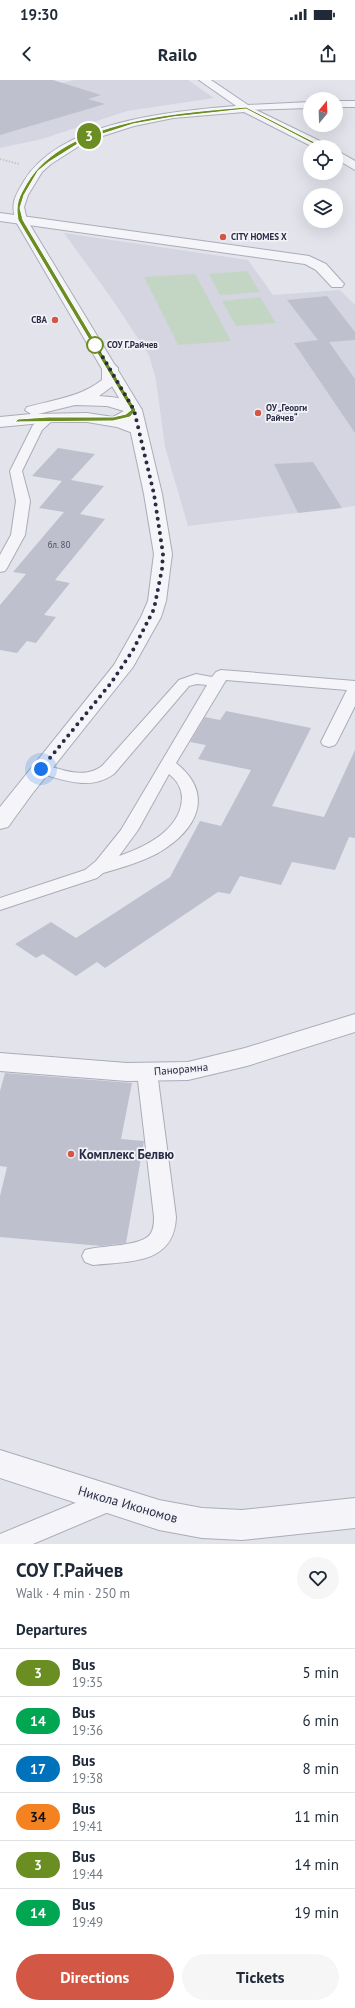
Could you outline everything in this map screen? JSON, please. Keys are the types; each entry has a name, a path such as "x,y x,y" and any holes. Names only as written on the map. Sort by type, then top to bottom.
{"street":[{"path":"204,80 246,108 308,140"},
{"path":"343,104 355,104"},
{"path":"0,822 123,667 143,633 157,601 163,554 154,494 134,410 21,220 18,208 22,195 37,170 54,156 83,139 116,127 150,119 246,108 303,105"},
{"path":"343,158 355,166"},
{"path":"0,217 309,260 321,267 337,284"},
{"path":"0,418 68,401 88,394 110,382 110,368"},
{"path":"68,401 113,402 126,405 134,410"},
{"path":"0,422 48,418 122,418 128,416 134,410"},
{"path":"98,419 118,422 138,430"},
{"name":"Панорамна","path":"0,1062 148,1072 188,1070 212,1066 247,1057 355,1023"},
{"name":"Никола Икономов","path":"0,1464 159,1515 202,1523 242,1525 355,1513"}],"lane":[{"path":"0,568 18,535 23,501 16,471 37,428 48,418"},
{"path":"0,904 91,874 111,856 127,832 166,764 221,675 355,686"},
{"path":"41,769 82,779 100,776 129,748 184,683 196,679 216,682"},
{"path":"329,742 355,690"},
{"path":"97,869 148,850 166,839 183,820 190,805 190,789 177,771 166,764"},
{"path":"92,1256 152,1248 157,1243 163,1232 164,1217 148,1072"},
{"path":"5,1544 109,1500"}],"shaded area":[{"path":"74,80 188,80 214,98 127,111 42,139 0,148 0,100"},
{"name":"ОУ „Георги Райчев“","path":"64,233 248,260 273,295 340,290 355,305 355,506 188,526 165,447 156,380 149,355 112,299"}],"green space":[{"path":"247,271 260,292 220,295 209,274"},
{"path":"195,274 231,341 178,345 144,277"},
{"path":"260,297 276,323 236,326 222,301"}],"building":[{"path":"0,80 53,80 101,95 88,99 105,104 0,135"},
{"path":"327,296 355,332 355,340 329,342 355,379 355,433 294,343 318,340 287,300"},
{"path":"58,448 95,454 71,480 104,486 80,514 105,519 55,580 70,583 44,615 56,617 36,643 27,641 17,653 0,650 0,605 26,574 13,572 64,512 39,508 62,481 32,476"},
{"path":"313,462 342,508 298,513 274,464"},
{"path":"226,711 311,728 272,806 324,817 355,750 355,838 349,837 335,870 292,862 281,885 240,876 230,894 218,892 105,968 97,962 76,976 43,954 36,958 15,944 51,922 76,938 170,877 200,821 221,826 251,770 198,759 206,745 190,742 205,717 220,720"},
{"name":"Комплекс Белвю","path":"5,1073 132,1083 121,1139 144,1141 126,1243 101,1246 0,1237 0,1196 7,1167 0,1166 0,1091"}],"bus line":[{"name":"3","path":"18,420 48,418 113,419 128,416 134,410 21,220 18,208 22,195 37,170 47,161 83,139 132,123 173,115 246,108 308,140"}],"place":[{"name":"CITY HOMES X","path":"223,237"},
{"name":"CBA","path":"55,320"},
{"name":"СОУ Г.Райчев","path":"95,345"},
{"name":"ОУ „Георги Райчев“","path":"258,413"},
{"name":"Комплекс Белвю","path":"71,1154"}],"route":[{"path":"41,769 123,667 151,617 157,601 162,569 163,554 154,494 134,410 94,342 95,345"}]}
